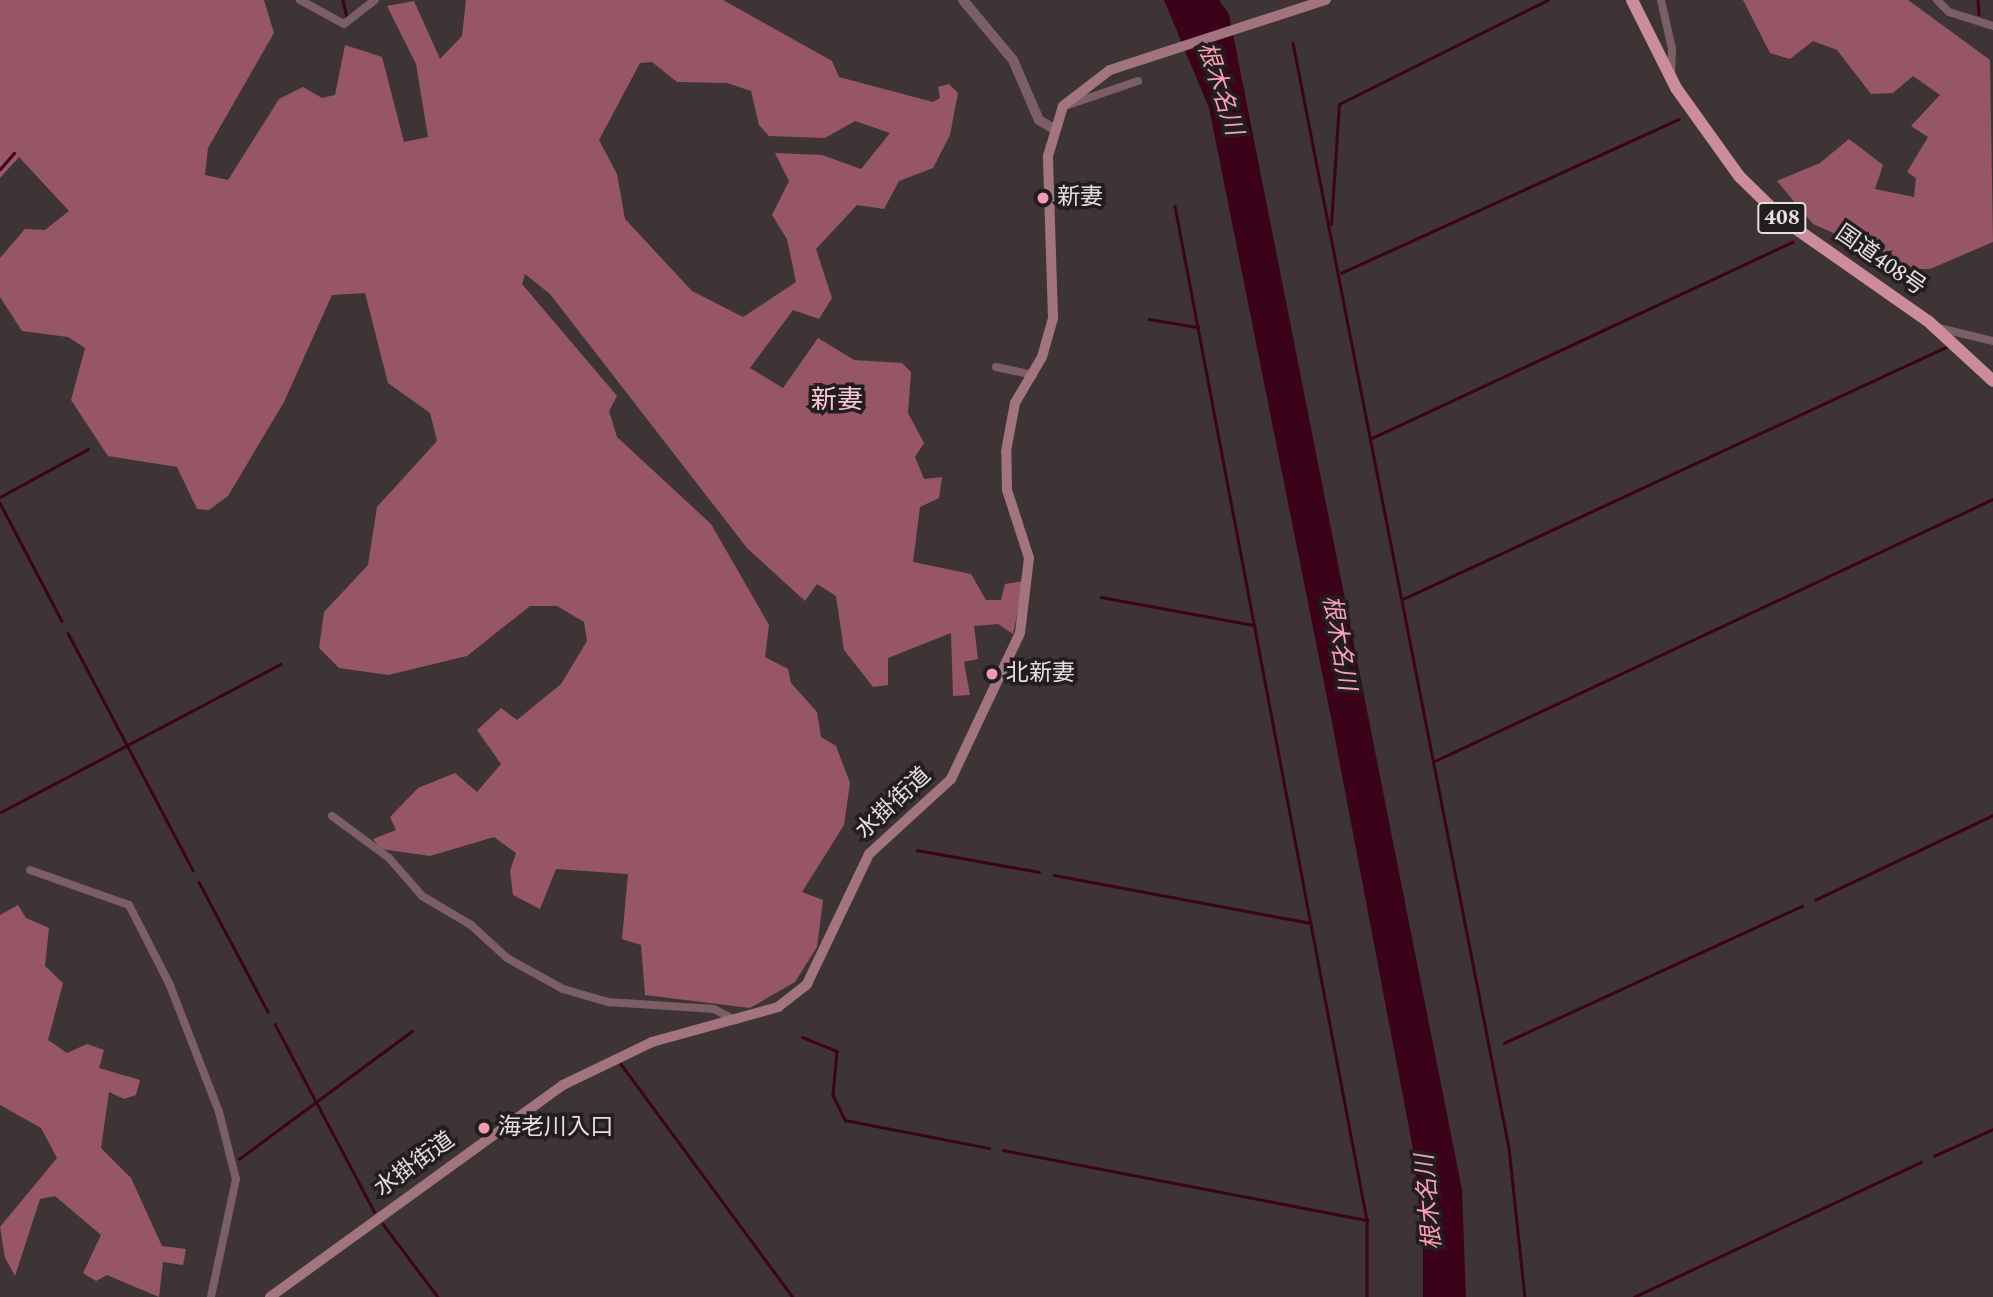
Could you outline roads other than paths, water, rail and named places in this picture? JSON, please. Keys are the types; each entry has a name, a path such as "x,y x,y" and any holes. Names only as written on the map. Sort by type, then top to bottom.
{"highway":[{"name":"国道408号","path":"1632,0 1671,78 1718,152 1763,201 1935,327 1993,381"}],"main road":[{"path":"1063,106 1110,70 1326,0"},
{"name":"水掛街道","path":"270,1297 564,1085 652,1042 778,1007 807,984 869,854 942,791 968,745 1020,633 1027,600 1029,558 1007,490 1006,451 1015,402 1033,375 1053,318 1048,156 1063,106"}],"street":[{"path":"300,0 344,24 375,0"},
{"path":"963,0 1013,60 1040,120 1054,129"},
{"path":"1661,0 1672,49 1671,78"},
{"path":"1937,0 1958,16 1993,26"},
{"path":"1063,106 1138,80"},
{"path":"1935,327 1993,341"},
{"path":"996,367 1033,375"},
{"path":"332,816 389,858 422,896 471,925 508,958 563,989 608,1002 714,1009 735,1020"},
{"path":"30,870 129,905 169,983 219,1112 236,1179 211,1297"}],"water":[{"name":"根木名川","path":"1164,0 1219,0 1229,14 1462,1190 1466,1297 1423,1297 1423,1236 1412,1144 1333,728 1209,108"}],"waterway":[{"path":"343,0 347,17"},
{"path":"1331,224 1339,104 1548,0"},
{"path":"1978,0 1979,14"},
{"path":"1293,43 1509,1148 1525,1297"},
{"path":"1341,273 1679,119"},
{"path":"0,169 14,153"},
{"path":"1175,206 1367,1220 1367,1297"},
{"path":"1372,438 1793,242"},
{"path":"1149,319 1198,327"},
{"path":"1403,599 1946,347"},
{"path":"0,497 88,449"},
{"path":"1435,761 1993,499"},
{"path":"0,503 62,621"},
{"path":"1101,597 1254,625"},
{"path":"68,633 193,870"},
{"path":"1,812 280,664"},
{"path":"1815,900 1993,815"},
{"path":"917,850 1039,872"},
{"path":"1054,875 1311,923"},
{"path":"199,882 268,1012"},
{"path":"1504,1043 1802,906"},
{"path":"275,1024 374,1211"},
{"path":"239,1159 412,1031"},
{"path":"802,1037 837,1051 833,1095 845,1120 989,1148"},
{"path":"621,1064 793,1297"},
{"path":"1934,1156 1993,1129"},
{"path":"1003,1150 1367,1220"},
{"path":"1634,1297 1921,1162"},
{"path":"383,1224 438,1297"}],"place":[{"name":"新妻","path":"1043,198"},
{"name":"北新妻","path":"992,674"},
{"name":"海老川入口","path":"484,1128"}],"district":[{"name":"新妻","path":"837,401"}]}
